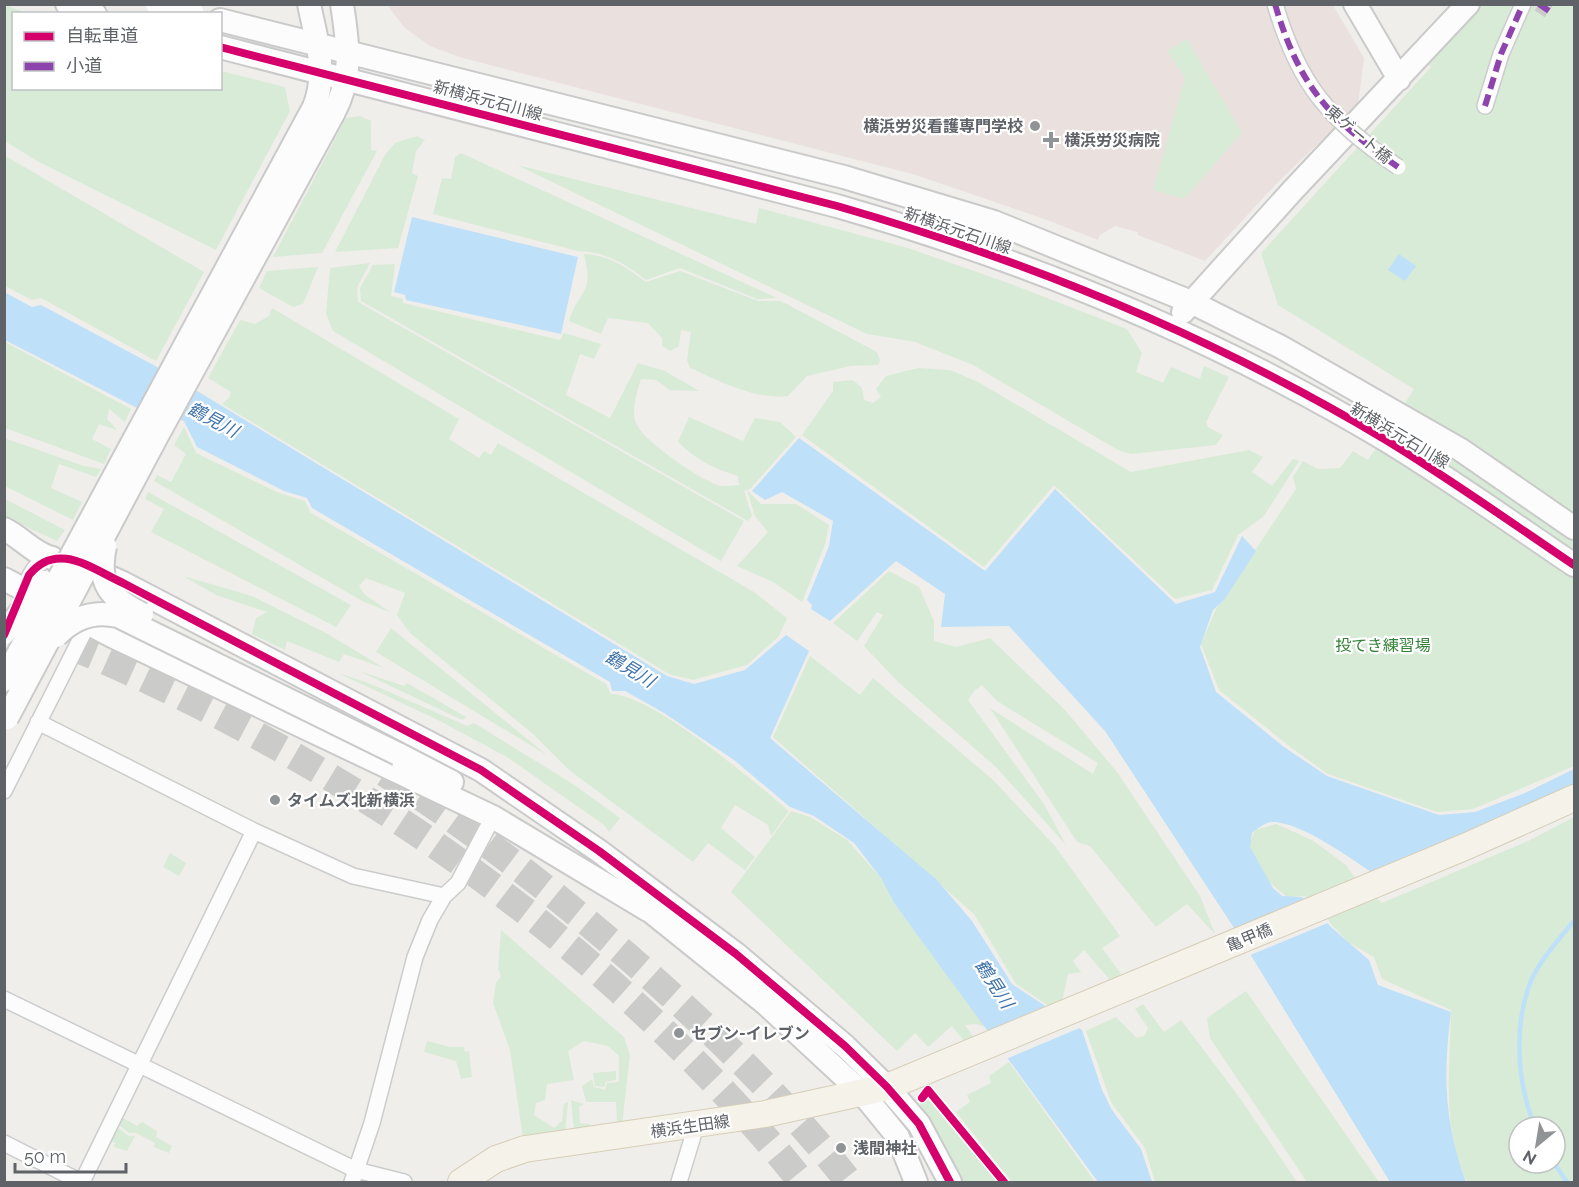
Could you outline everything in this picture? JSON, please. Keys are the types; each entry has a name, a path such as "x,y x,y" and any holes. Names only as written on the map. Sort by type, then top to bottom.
{"main road":[{"name":"亀甲橋","path":"922,1071 1467,846 1575,798"},
{"name":"横浜生田線","path":"460,1182 496,1159 525,1149 696,1126 863,1094 887,1087 922,1071"}],"street":[{"path":"67,4 89,12"},
{"path":"157,4 186,12"},
{"path":"309,4 322,72 320,92 323,110"},
{"path":"4,680 99,528 323,110 348,78 348,51 342,4"},
{"name":"東ゲート橋","path":"1275,4 1292,53 1319,100 1365,144 1398,167"},
{"path":"1355,4 1399,79"},
{"path":"1172,328 1191,302 1293,190 1468,4"},
{"path":"1485,106 1501,54 1523,4"},
{"name":"新横浜元石川線","path":"222,21 908,194 1041,239 1191,302 1238,325 1401,414 1461,450 1575,528"},
{"name":"新横浜元石川線","path":"222,47 915,228 1060,281 1172,328 1224,353 1386,440 1575,565"},
{"path":"4,634 45,581 65,549 99,528"},
{"path":"6,721 47,646 99,528"},
{"path":"99,528 103,554 103,578 112,597 123,605 513,805 675,910"},
{"path":"4,529 19,536 40,554 57,557 123,583 481,770 599,850 745,961 845,1046 887,1087 919,1124 950,1182"},
{"path":"4,634 14,585 35,568 57,557"},
{"path":"14,585 88,624 493,817 648,910"},
{"path":"47,646 60,631 80,618 104,612 118,616 400,749 581,858 628,892 766,1004 863,1094 898,1137 916,1182"},
{"path":"4,791 88,624"},
{"path":"38,722 254,831 353,876 444,896"},
{"path":"354,1176 372,1124 415,957 430,921 444,896 458,883 493,817"},
{"path":"4,1143 81,1182 254,831"},
{"path":"4,999 139,1065 354,1176 404,1182"},
{"path":"679,1182 696,1126"}],"shaded area":[{"name":"横浜労災病院","path":"387,5 1333,5 1364,58 1358,105 1278,182 1205,261 1138,235 1138,232 1115,226 1100,235 1098,240 916,175 459,57 430,46 405,28"}],"green space":[{"path":"4,5 24,12 12,12 12,90 222,90 222,71 285,87 290,111 216,250 37,161 5,141"},
{"name":"投てき練習場","path":"1479,5 1574,5 1574,766 1473,809 1437,812 1328,774 1219,690 1201,644 1216,609 1296,489 1293,477 1303,461 1318,469 1340,468 1353,451 1368,460 1414,389 1278,305 1261,253 1431,67 1426,61"},
{"path":"1187,39 1242,133 1184,199 1153,190 1185,78 1167,51"},
{"path":"360,116 371,121 371,150 377,151 322,253 273,257 346,118"},
{"path":"417,136 425,140 416,151 412,173 418,176 398,248 335,252 385,155 395,143"},
{"path":"461,153 777,298 757,299 680,268 646,280 630,268 606,256 433,214 442,178 451,179 455,157"},
{"path":"4,155 204,272 156,361 41,298 32,300 5,286"},
{"path":"517,165 756,224 759,208 908,248 1011,284 1127,329 1142,353 1136,372 1163,383 1171,367 1200,379 1204,366 1229,377 1206,422 1208,427 1223,435 1216,445 1131,454 1118,450 973,365 915,342 867,334"},
{"path":"584,254 617,263 646,282 680,271 758,301 781,301 877,352 880,360 878,365 851,366 807,376 788,396 763,395 725,384 690,368 687,360 691,332 681,330 679,346 670,351 662,346 662,338 648,323 608,318 601,334 569,321 587,285"},
{"path":"370,263 357,287 358,302 744,521 721,561 333,331 326,314 330,268"},
{"path":"395,264 391,296 403,299 403,303 560,340 564,333 601,344 594,359 580,354 566,395 610,418 638,363 665,371 699,391 670,390 656,380 641,379 635,402 635,420 642,433 662,451 688,469 720,486 739,485 738,476 706,463 678,442 689,417 743,441 755,418 780,422 796,437 750,489 744,491 752,516 748,521 361,301 360,288 373,265"},
{"path":"318,267 303,304 293,307 259,288 267,271"},
{"path":"272,308 459,419 449,439 479,458 484,451 491,455 498,443 754,592 787,618 779,636 747,665 693,680 669,674 222,404 229,398 231,392 208,378 240,320 255,324 269,316"},
{"path":"5,342 131,409 125,422 109,409 107,419 117,430 99,424 92,439 111,449 104,464 5,428"},
{"path":"918,368 950,370 978,382 1131,472 1249,450 1263,457 1252,472 1272,486 1293,459 1299,461 1264,516 1238,535 1212,590 1175,599 1054,485 984,567 802,435 833,391 833,382 853,380 862,388 864,400 873,403 881,397 876,389 886,376"},
{"path":"184,427 196,453 279,493 305,501 311,513 606,684 611,694 629,698 676,723 789,811 771,836 768,825 735,805 721,828 755,857 745,870 708,843 693,862 569,770 533,734 410,633 397,615 405,593 366,578 359,586 364,594 390,612 364,602 154,481 157,475 171,482 186,454 174,445"},
{"path":"4,438 84,466 101,469 96,477 59,464 51,488 82,502 73,520 5,486"},
{"path":"747,490 761,504 796,504 829,525 825,544 802,602 773,582 737,566 768,532 755,516"},
{"path":"148,492 351,605 336,627 151,532 164,509 145,499"},
{"path":"5,499 65,530 57,541 5,517"},
{"path":"889,571 919,587 934,621 934,641 956,647 990,638 1065,710 1117,772 1200,896 1215,934 1187,904 1156,927 1090,846 1077,842 990,708 1093,774 1098,763 997,701 982,685 968,700 1044,804 1066,845 996,767 897,681 864,646 883,615 877,612 857,641 833,623"},
{"path":"183,576 252,596 326,633 384,668 344,654 339,662 287,641 285,650 252,634 256,618 267,612 216,595"},
{"path":"391,628 547,755 376,652"},
{"path":"810,656 860,695 873,678 993,780 1055,846 1120,936 1102,948 1121,974 1110,980 1084,950 1073,961 1081,972 1068,974 1062,1001 1052,1008 1016,984 974,914 773,737"},
{"path":"359,671 404,686 407,683 466,717 462,720"},
{"path":"338,673 366,682 467,726 474,723 573,784 620,818 609,832 604,825 507,757 438,720"},
{"path":"791,811 810,817 847,840 881,878 894,903 987,1028 976,1024 965,1025 978,1044 970,1049 952,1026 928,1047 915,1033 897,1051 731,892"},
{"path":"1574,817 1574,1182 1467,1182 1453,1140 1450,1119 1451,1010 1382,979 1374,957 1348,942 1305,896 1287,897 1269,882 1248,848 1255,830 1276,824 1312,840 1346,865 1357,881 1382,903 1528,841"},
{"path":"170,853 186,863 179,876 163,867"},
{"path":"501,930 624,1037 630,1055 622,1125 617,1123 616,1102 586,1102 582,1086 592,1079 594,1087 605,1090 607,1083 619,1082 619,1056 608,1046 584,1041 568,1051 574,1080 547,1084 545,1100 536,1103 534,1115 554,1128 562,1121 564,1104 568,1102 565,1132 523,1138 510,1050 493,1003 496,983 501,976 498,969"},
{"path":"1246,991 1379,1182 1307,1182 1210,1038 1207,1018"},
{"path":"1143,1004 1164,1032 1181,1020 1237,1094 1297,1182 1155,1182 1145,1148 1111,1102 1086,1031 1116,1017 1137,1038 1144,1036 1148,1028 1135,1009"},
{"path":"427,1041 450,1047 464,1047 465,1052 469,1051 472,1077 461,1079 456,1061 424,1052"},
{"path":"1009,1062 1095,1182 1012,1182 956,1112 970,1102 967,1095 991,1083 989,1076"},
{"path":"616,1071 616,1080 605,1082 605,1087 595,1086 593,1073"},
{"path":"926,1097 999,1182 957,1182 928,1131 920,1103"},
{"path":"571,1100 584,1104 579,1107 580,1123 590,1124 589,1128 574,1131"},
{"path":"123,1118 137,1126 142,1122 157,1131 156,1137 172,1146 169,1153 154,1147 155,1143 136,1133 129,1133 119,1125"},
{"path":"118,1128 129,1136 135,1136 127,1151 114,1147 115,1143 111,1141"}],"water":[{"path":"412,217 578,257 561,334 406,300 405,295 394,292"},
{"path":"1399,254 1416,266 1405,281 1388,270"},
{"name":"鶴見川","path":"4,292 32,307 41,305 161,369 667,676 694,684 745,670 786,635 809,651 770,738 937,880 972,921 1012,984 1082,1030 1102,1090 1112,1110 1141,1149 1152,1182 1098,1182 894,903 881,878 854,843 814,816 790,807 734,760 664,713 625,691 612,691 610,682 312,508 307,498 284,491 197,447 184,421 139,409 5,340"},
{"path":"799,438 985,571 1055,489 1176,604 1215,592 1242,536 1256,551 1224,600 1213,610 1200,647 1216,692 1284,747 1327,776 1439,815 1475,812 1525,793 1574,769 1574,787 1374,874 1327,843 1288,824 1269,823 1252,833 1250,847 1273,888 1282,896 1302,897 1331,927 1369,960 1378,985 1451,1012 1446,1077 1447,1098 1453,1139 1466,1182 1390,1182 1236,931 1105,731 1009,626 941,627 945,594 896,561 830,621 811,609 812,605 807,600 829,546 833,521 782,492 765,500 752,491"}],"pier":[{"path":"1310,901 1330,922 1248,956 1234,933"},
{"path":"1055,1009 1082,1027 1006,1059 986,1032"}],"waterway":[{"path":"1531,1115 1524,1092 1520,1054 1525,998 1540,965 1574,921"},
{"path":"1562,1175 1567,1182"}],"tunnel":[{"path":"1539,4 1549,11"},
{"path":"29,629 139,676 246,729 351,790 452,856 548,929 639,1008 724,1092 802,1182"},
{"path":"385,773 457,822 561,901 661,986 760,1080 849,1182"}],"marked path":[{"path":"1275,4 1284,33 1295,57 1306,79 1320,98 1353,133 1398,167"},
{"path":"1485,106 1501,54 1523,4"},
{"path":"1539,4 1549,11"}],"cycle path":[{"path":"222,48 837,206 980,251 1050,277 1187,335 1321,403 1434,470 1574,565"},
{"path":"4,635 29,575 40,565 51,560 63,558 75,561 123,583 481,770 599,851 736,954 845,1046 887,1087 919,1124 950,1182"},
{"path":"922,1098 928,1090 1004,1182"}],"place":[{"name":"横浜労災看護専門学校","path":"1035,126"},
{"name":"横浜労災病院","path":"1051,140"},
{"name":"タイムズ北新横浜","path":"275,800"},
{"name":"セブン-イレブン","path":"679,1033"},
{"name":"浅間神社","path":"841,1148"}]}
